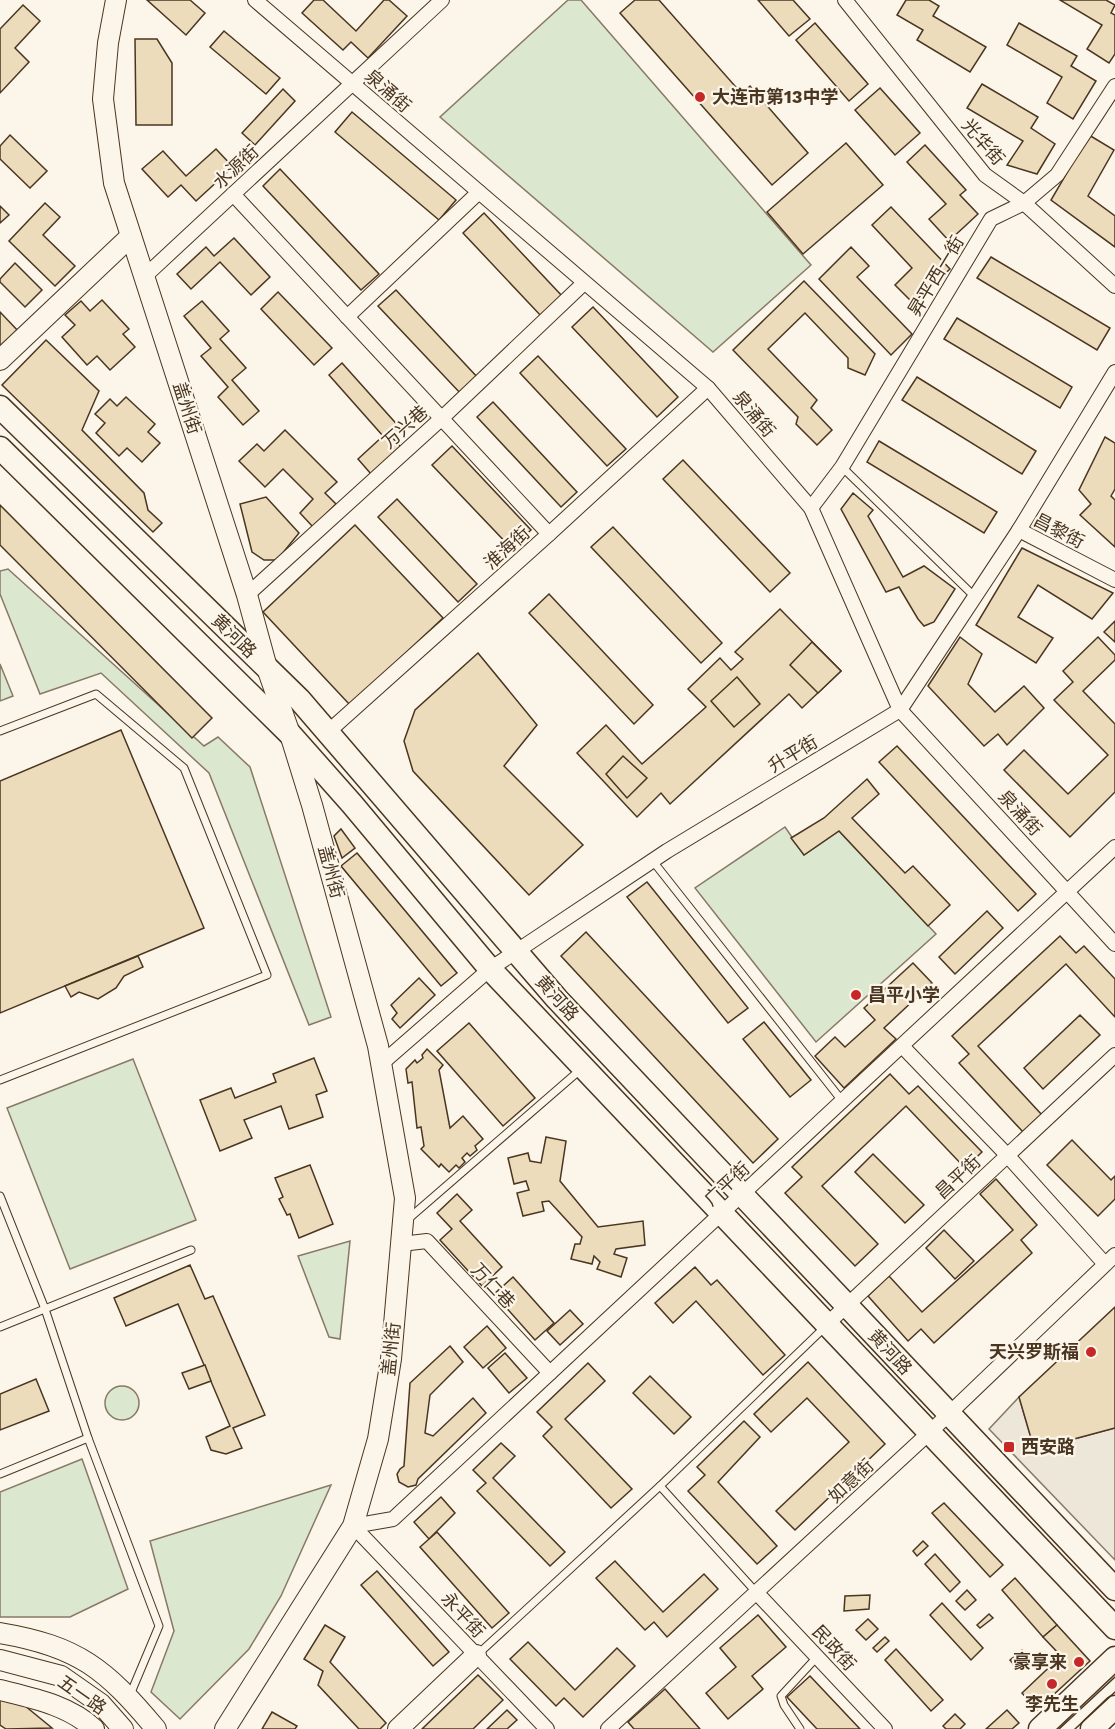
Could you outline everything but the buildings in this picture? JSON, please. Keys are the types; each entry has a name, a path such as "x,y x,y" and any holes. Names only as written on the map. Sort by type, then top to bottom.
{"main road":[{"name":"黄河路","path":"0,407 267,668 328,732 557,999 1115,1589"},
{"name":"黄河路","path":"0,448 290,734 352,804 490,969 1115,1628"},
{"path":"1040,1729 1115,1658"},
{"path":"1092,1729 1115,1707"}],"street":[{"name":"盖州街","path":"116,0 108,43 103,99 114,183 312,805 378,1046 405,1198 391,1359 378,1439 353,1526 225,1729"},
{"name":"泉涌街","path":"255,0 708,388 811,508 900,710 1115,944"},
{"name":"水源街","path":"144,277 441,0"},
{"name":"光华街","path":"845,0 985,175 1024,203 1115,286"},
{"name":"昇平西一街","path":"811,508 842,467 991,219 1024,203 1057,175 1115,86"},
{"path":"347,317 479,192"},
{"path":"233,194 549,534"},
{"path":"0,360 131,236"},
{"name":"万兴巷","path":"247,595 442,418 584,283"},
{"name":"升平街","path":"381,1064 490,969 516,951 652,860 900,710 1019,530 1115,372"},
{"name":"淮海街","path":"328,732 708,388"},
{"name":"昌黎街","path":"1019,530 1115,580"},
{"name":"广平街","path":"353,1526 393,1519 1115,848"},
{"path":"902,1046 1110,1260"},
{"name":"昌平街","path":"826,1325 1115,1055"},
{"name":"万仁巷","path":"401,1244 427,1241 550,1373"},
{"name":"如意街","path":"608,1729 930,1432 1110,1260"},
{"name":"永平街","path":"353,1526 547,1729"},
{"name":"民政街","path":"756,1592 885,1729"},
{"path":"0,1633 49,1644 84,1659 107,1676 129,1697 156,1729"},
{"path":"398,1729 476,1655"},
{"name":"五一路","path":"0,1660 61,1676 101,1704 123,1729"},
{"path":"0,1690 49,1702 87,1722 94,1729"}],"lane":[{"path":"842,467 975,597"},
{"path":"0,731 96,694 184,768 267,975 0,1080"},
{"path":"652,860 843,1102"},
{"path":"403,1224 582,1068"},
{"path":"0,1196 45,1309 88,1438 159,1626 129,1697"},
{"path":"0,1327 191,1250"},
{"path":"476,1655 660,1486 826,1325"},
{"path":"0,1474 88,1438"},
{"path":"660,1486 756,1592"},
{"path":"800,1729 784,1705 781,1696 817,1657"}],"green space":[{"path":"568,0 581,0 811,265 713,352 440,117"},
{"path":"8,569 204,746 218,737 250,767 331,1017 309,1025 209,773 101,673 40,694 0,594 0,571"},
{"path":"0,664 13,696 0,701"},
{"path":"785,827 804,855 839,831 936,934 816,1042 695,888"},
{"path":"133,1059 196,1220 70,1269 7,1108"},
{"path":"350,1241 340,1339 329,1337 298,1256"},
{"path":"122,1386 134,1391 139,1403 134,1415 122,1420 110,1415 105,1403 110,1391"},
{"path":"82,1459 128,1589 70,1617 0,1617 0,1492"},
{"path":"331,1485 281,1596 249,1649 180,1719 151,1692 174,1631 150,1541"}],"shaded area":[{"path":"1019,1397 1033,1445 1074,1439 1115,1428 1115,1560 989,1429"}],"tram line":[{"path":"1059,1729 1115,1677"},
{"path":"1075,1729 1115,1692"}],"place":[{"name":"大连市第13中学","path":"700,97"},
{"name":"昌平小学","path":"856,995"},
{"name":"天兴罗斯福","path":"1091,1352"},
{"name":"西安路","path":"1009,1447"},
{"name":"豪享来","path":"1079,1662"},
{"name":"李先生","path":"1052,1684"}]}
